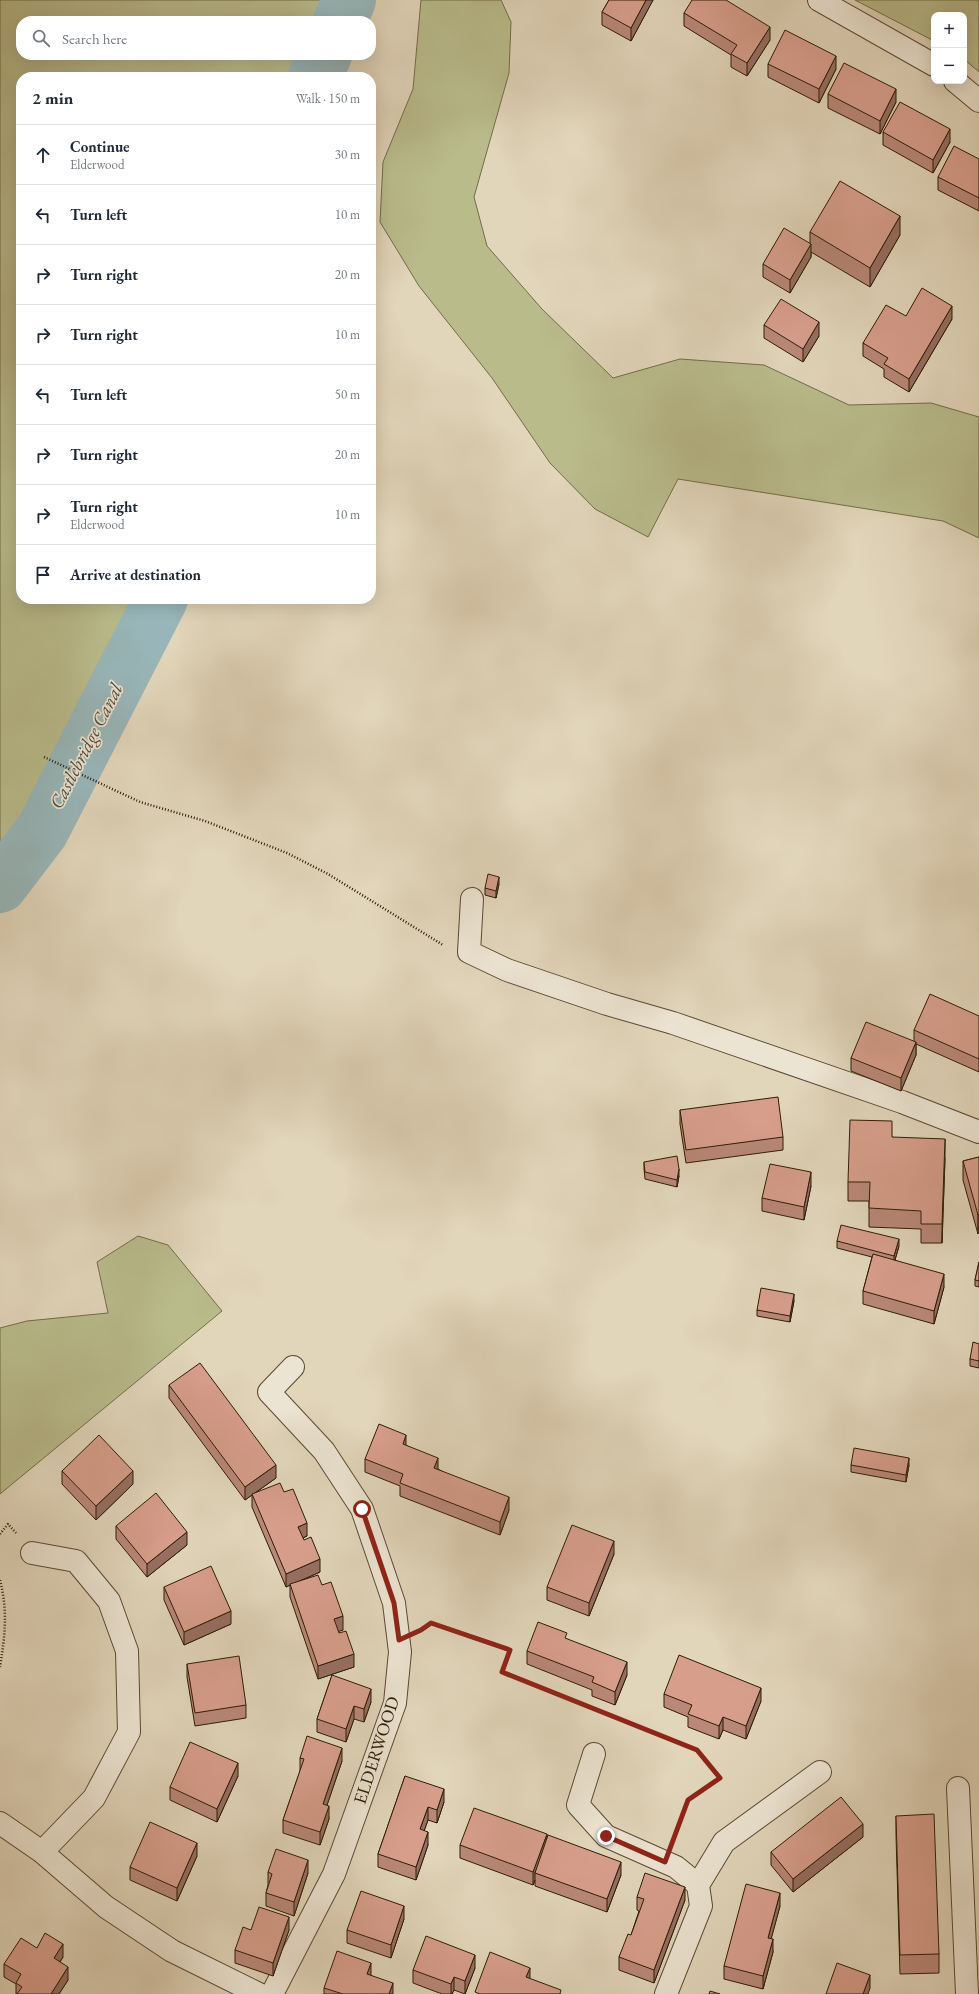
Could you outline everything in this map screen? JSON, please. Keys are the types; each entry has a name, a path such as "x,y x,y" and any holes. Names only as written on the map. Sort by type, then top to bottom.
{"street":[{"path":"819,0 931,63"},
{"path":"959,84 979,101"},
{"path":"472,898 469,952 507,970 606,1004 673,1023 902,1102 979,1132"},
{"name":"ELDERWOOD","path":"272,1994 337,1866 395,1703 400,1652 394,1603 362,1509 324,1451 269,1392 293,1367"},
{"path":"32,1553 76,1561 109,1601 127,1651 129,1732 94,1798 42,1852"},
{"path":"594,1754 578,1804 606,1836 676,1867 698,1885"},
{"path":"666,1994 701,1906 698,1885 724,1842 820,1772"},
{"path":"958,1788 967,1994"},
{"path":"0,1823 42,1852 106,1907 172,1951 259,1994"}],"path":[{"path":"44,757 140,802 205,821 287,853 328,874 444,946 469,952"},
{"path":"0,1580 5,1600 6,1617 0,1667"},
{"path":"399,1640 421,1630 431,1623 510,1650 502,1672 697,1750 720,1778 688,1800 665,1862"}],"green space":[{"path":"0,0 349,0 342,16 16,16 16,60 323,60 317,72 16,72 16,604 158,604 42,831 0,886"},
{"path":"421,0 501,0 511,22 509,73 474,197 487,246 542,309 613,378 680,359 764,365 849,405 931,403 979,417 979,538 943,521 678,479 648,537 595,509 550,463 492,378 419,286 380,222 383,162 413,89"},
{"path":"855,0 979,0 979,72 967,62 967,12 931,12 931,39"},
{"path":"138,1236 168,1245 222,1311 0,1494 0,1328 27,1321 108,1313 97,1262"}],"building":[{"path":"609,0 646,0 631,28 602,12"},
{"path":"692,0 726,0 770,27 747,63 731,54 737,45 684,13"},
{"path":"785,30 836,56 819,89 768,64"},
{"path":"844,63 896,89 880,121 828,94"},
{"path":"900,102 950,129 933,160 883,132"},
{"path":"954,146 979,159 979,198 938,177"},
{"path":"840,181 900,216 870,268 810,232"},
{"path":"784,228 811,244 790,280 763,264"},
{"path":"922,288 952,306 909,379 884,364 888,358 863,343 886,305 906,316"},
{"path":"781,299 819,322 803,349 764,325"},
{"path":"488,874 499,877 496,891 485,888"},
{"path":"930,994 979,1016 979,1059 914,1030"},
{"path":"866,1022 916,1042 901,1078 851,1058"},
{"path":"778,1097 783,1137 686,1150 680,1110"},
{"path":"850,1120 892,1121 892,1137 945,1139 942,1224 921,1224 921,1211 869,1208 870,1182 848,1182"},
{"path":"677,1156 679,1169 677,1180 645,1172 644,1162"},
{"path":"979,1157 979,1214 978,1215 963,1161"},
{"path":"770,1164 811,1172 804,1207 762,1198"},
{"path":"841,1225 899,1239 894,1256 837,1241"},
{"path":"873,1254 944,1274 934,1311 863,1291"},
{"path":"979,1262 979,1281 975,1280"},
{"path":"761,1288 794,1294 790,1316 757,1310"},
{"path":"973,1342 979,1344 979,1361 970,1359"},
{"path":"200,1363 276,1465 245,1487 169,1385"},
{"path":"379,1424 406,1435 403,1444 438,1458 434,1468 509,1497 500,1522 400,1483 403,1474 365,1459"},
{"path":"99,1435 133,1471 96,1506 62,1471"},
{"path":"854,1448 909,1458 906,1475 851,1465"},
{"path":"280,1483 284,1492 293,1489 307,1523 298,1527 304,1540 311,1537 320,1559 286,1574 252,1494"},
{"path":"156,1493 187,1532 147,1564 116,1526"},
{"path":"572,1525 614,1541 589,1603 547,1587"},
{"path":"211,1566 231,1611 184,1632 164,1587"},
{"path":"318,1575 322,1585 331,1582 343,1616 334,1619 339,1633 346,1631 354,1654 318,1666 290,1584"},
{"path":"538,1622 567,1633 565,1638 627,1662 615,1692 592,1682 594,1677 527,1651"},
{"path":"679,1655 761,1688 746,1726 723,1717 719,1726 688,1714 692,1705 664,1694"},
{"path":"239,1656 246,1705 195,1713 187,1664"},
{"path":"332,1675 371,1689 364,1709 354,1706 346,1729 317,1719"},
{"path":"307,1736 342,1748 323,1804 329,1806 320,1832 283,1820 304,1759 300,1758"},
{"path":"190,1742 238,1763 217,1809 170,1787"},
{"path":"405,1776 444,1789 437,1810 428,1807 420,1829 428,1832 416,1867 378,1854"},
{"path":"841,1797 863,1824 793,1879 771,1852"},
{"path":"474,1808 547,1834 533,1872 460,1845"},
{"path":"934,1814 939,1954 900,1955 896,1816"},
{"path":"150,1822 197,1843 177,1888 130,1867"},
{"path":"548,1835 621,1862 607,1899 535,1873"},
{"path":"276,1849 308,1860 294,1902 266,1893 272,1874 268,1872"},
{"path":"645,1873 685,1887 654,1970 619,1957 628,1934 631,1935 644,1899 637,1897"},
{"path":"746,1884 780,1893 768,1938 773,1939 763,1976 724,1966"},
{"path":"361,1891 404,1906 391,1945 347,1930"},
{"path":"259,1907 289,1917 273,1963 235,1950 243,1927 251,1930"},
{"path":"45,1933 63,1944 54,1958 68,1967 51,1994 17,1994 22,1987 16,1983 21,1974 4,1964 21,1938 37,1948"},
{"path":"426,1936 475,1955 465,1981 454,1977 451,1984 413,1970"},
{"path":"337,1951 371,1963 367,1974 393,1983 389,1994 343,1994 324,1988"},
{"path":"490,1952 530,1968 526,1977 561,1990 560,1994 480,1994 475,1992"},
{"path":"837,1963 870,1975 863,1994 826,1994"},
{"path":"710,1991 720,1994 709,1994"}],"waterway":[{"name":"Castlebridge Canal","path":"342,16 349,0"},
{"name":"Castlebridge Canal","path":"317,72 323,60"},
{"name":"Castlebridge Canal","path":"0,886 42,831 158,604"}],"route":[{"path":"362,1509 394,1603 399,1640 421,1630 431,1623 510,1650 502,1672 697,1750 720,1778 688,1800 665,1862 606,1836"}]}
